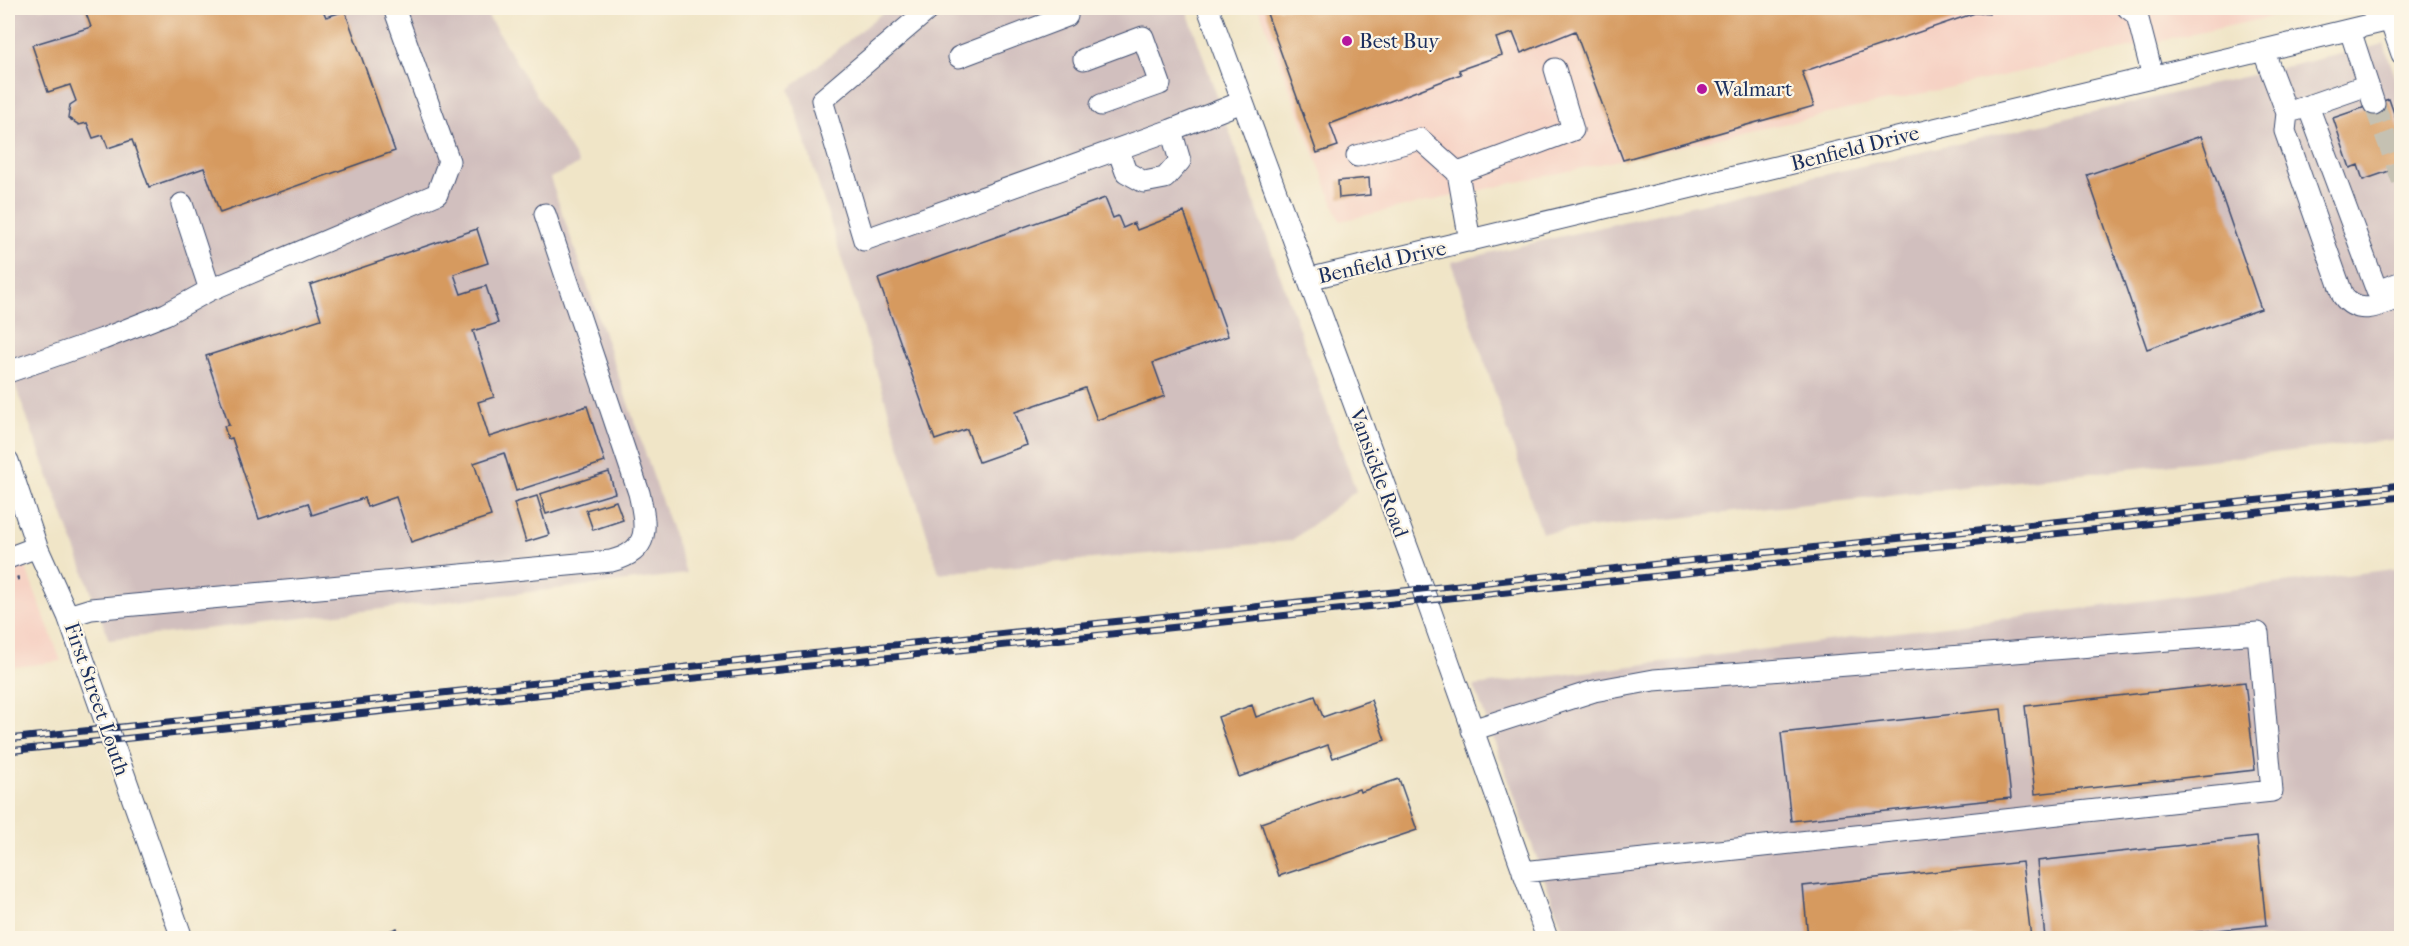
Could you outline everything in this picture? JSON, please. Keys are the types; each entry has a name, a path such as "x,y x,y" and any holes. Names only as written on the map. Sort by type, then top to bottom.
{"street":[{"path":"8,372 155,318 210,290 437,194 449,161 394,8"},
{"path":"930,8 822,100 864,240 1118,150 1242,102"},
{"path":"959,57 1067,16 1064,8"},
{"name":"Vansickle Road","path":"1208,8 1547,939"},
{"path":"2133,10 2153,77"},
{"path":"2396,18 2402,54"},
{"name":"Benfield Drive","path":"1308,279 2396,18"},
{"path":"2287,113 2308,106 2371,95 2350,30"},
{"path":"1084,59 1143,37 1160,84 1101,105"},
{"path":"2263,50 2287,113 2285,131 2343,296 2350,306 2359,309 2402,297"},
{"path":"1458,173 1573,130 1555,69"},
{"path":"2308,106 2377,291 2402,282"},
{"path":"1118,150 1126,172 1144,182 1165,178 1180,161 1171,130"},
{"path":"1357,156 1420,139 1458,173 1470,241"},
{"path":"182,204 210,290"},
{"path":"69,616 91,609 611,561 631,553 638,546 645,530 639,493 545,214"},
{"name":"First Street Louth","path":"8,461 37,547 69,616 182,939"},
{"path":"8,558 37,547"},
{"path":"1472,730 1594,692 1654,680 2258,633 2272,791 1523,872"}],"path":[{"path":"8,581 20,578"}],"shaded area":[{"path":"8,8 483,8 579,164 550,178 687,574 109,640 8,366"},
{"path":"888,8 1186,8 1356,491 1291,541 939,573 789,89"},
{"path":"1259,8 2312,8 1340,221"},
{"path":"2384,44 2402,96 2401,439 1542,533 1451,262"},
{"path":"8,520 61,661 8,668"},
{"path":"2401,568 2401,938 1566,938 1474,686"}],"building":[{"path":"84,8 322,8 326,17 345,11 395,151 220,213 204,168 149,187 132,140 108,148 103,135 93,138 87,123 79,125 68,118 70,105 76,101 70,85 48,92 32,45 91,27"},
{"name":"Walmart","path":"1265,8 1989,8 1989,14 1975,13 1802,72 1814,106 1623,160 1575,31 1521,53 1513,33 1496,38 1502,55 1459,70 1461,74 1330,124 1338,146 1317,153"},
{"path":"2389,99 2402,136 2401,195 2392,170 2363,180 2358,165 2350,168 2333,118"},
{"path":"2201,136 2261,309 2147,349 2087,175"},
{"path":"1369,178 1370,195 1339,198 1338,181"},
{"path":"1105,198 1113,218 1118,216 1123,228 1134,223 1137,230 1184,212 1228,336 1153,363 1165,396 1097,420 1085,388 1015,412 1027,445 979,462 967,429 935,440 878,279"},
{"path":"477,229 488,263 454,274 461,294 486,286 498,323 473,331 494,397 478,402 489,437 587,406 605,462 516,491 504,453 474,463 491,516 411,542 396,497 367,507 364,498 312,515 308,503 259,519 232,438 228,439 224,426 229,425 206,356 321,319 310,285"},
{"path":"609,472 615,493 546,514 540,494"},
{"path":"537,496 549,535 526,542 514,503"},
{"path":"616,501 623,520 593,530 586,510"},
{"path":"2245,682 2255,770 2035,794 2025,706"},
{"path":"1315,696 1323,717 1371,700 1385,740 1333,758 1328,745 1239,777 1218,717 1252,705 1256,717"},
{"path":"2001,709 2011,798 1791,821 1781,733"},
{"path":"1399,779 1417,830 1279,876 1261,823 1359,789 1360,792"},
{"path":"2257,837 2266,925 2144,938 2045,938 2037,861"},
{"path":"2022,862 2031,938 1808,938 1803,886"},
{"path":"397,928 400,938 386,938 384,933"}],"tunnel":[{"path":"2374,104 2402,180"}],"railway":[{"path":"8,739 2402,485"},
{"path":"8,751 2402,497"}],"place":[{"name":"Best Buy","path":"1347,41"},
{"name":"Walmart","path":"1702,89"}]}
